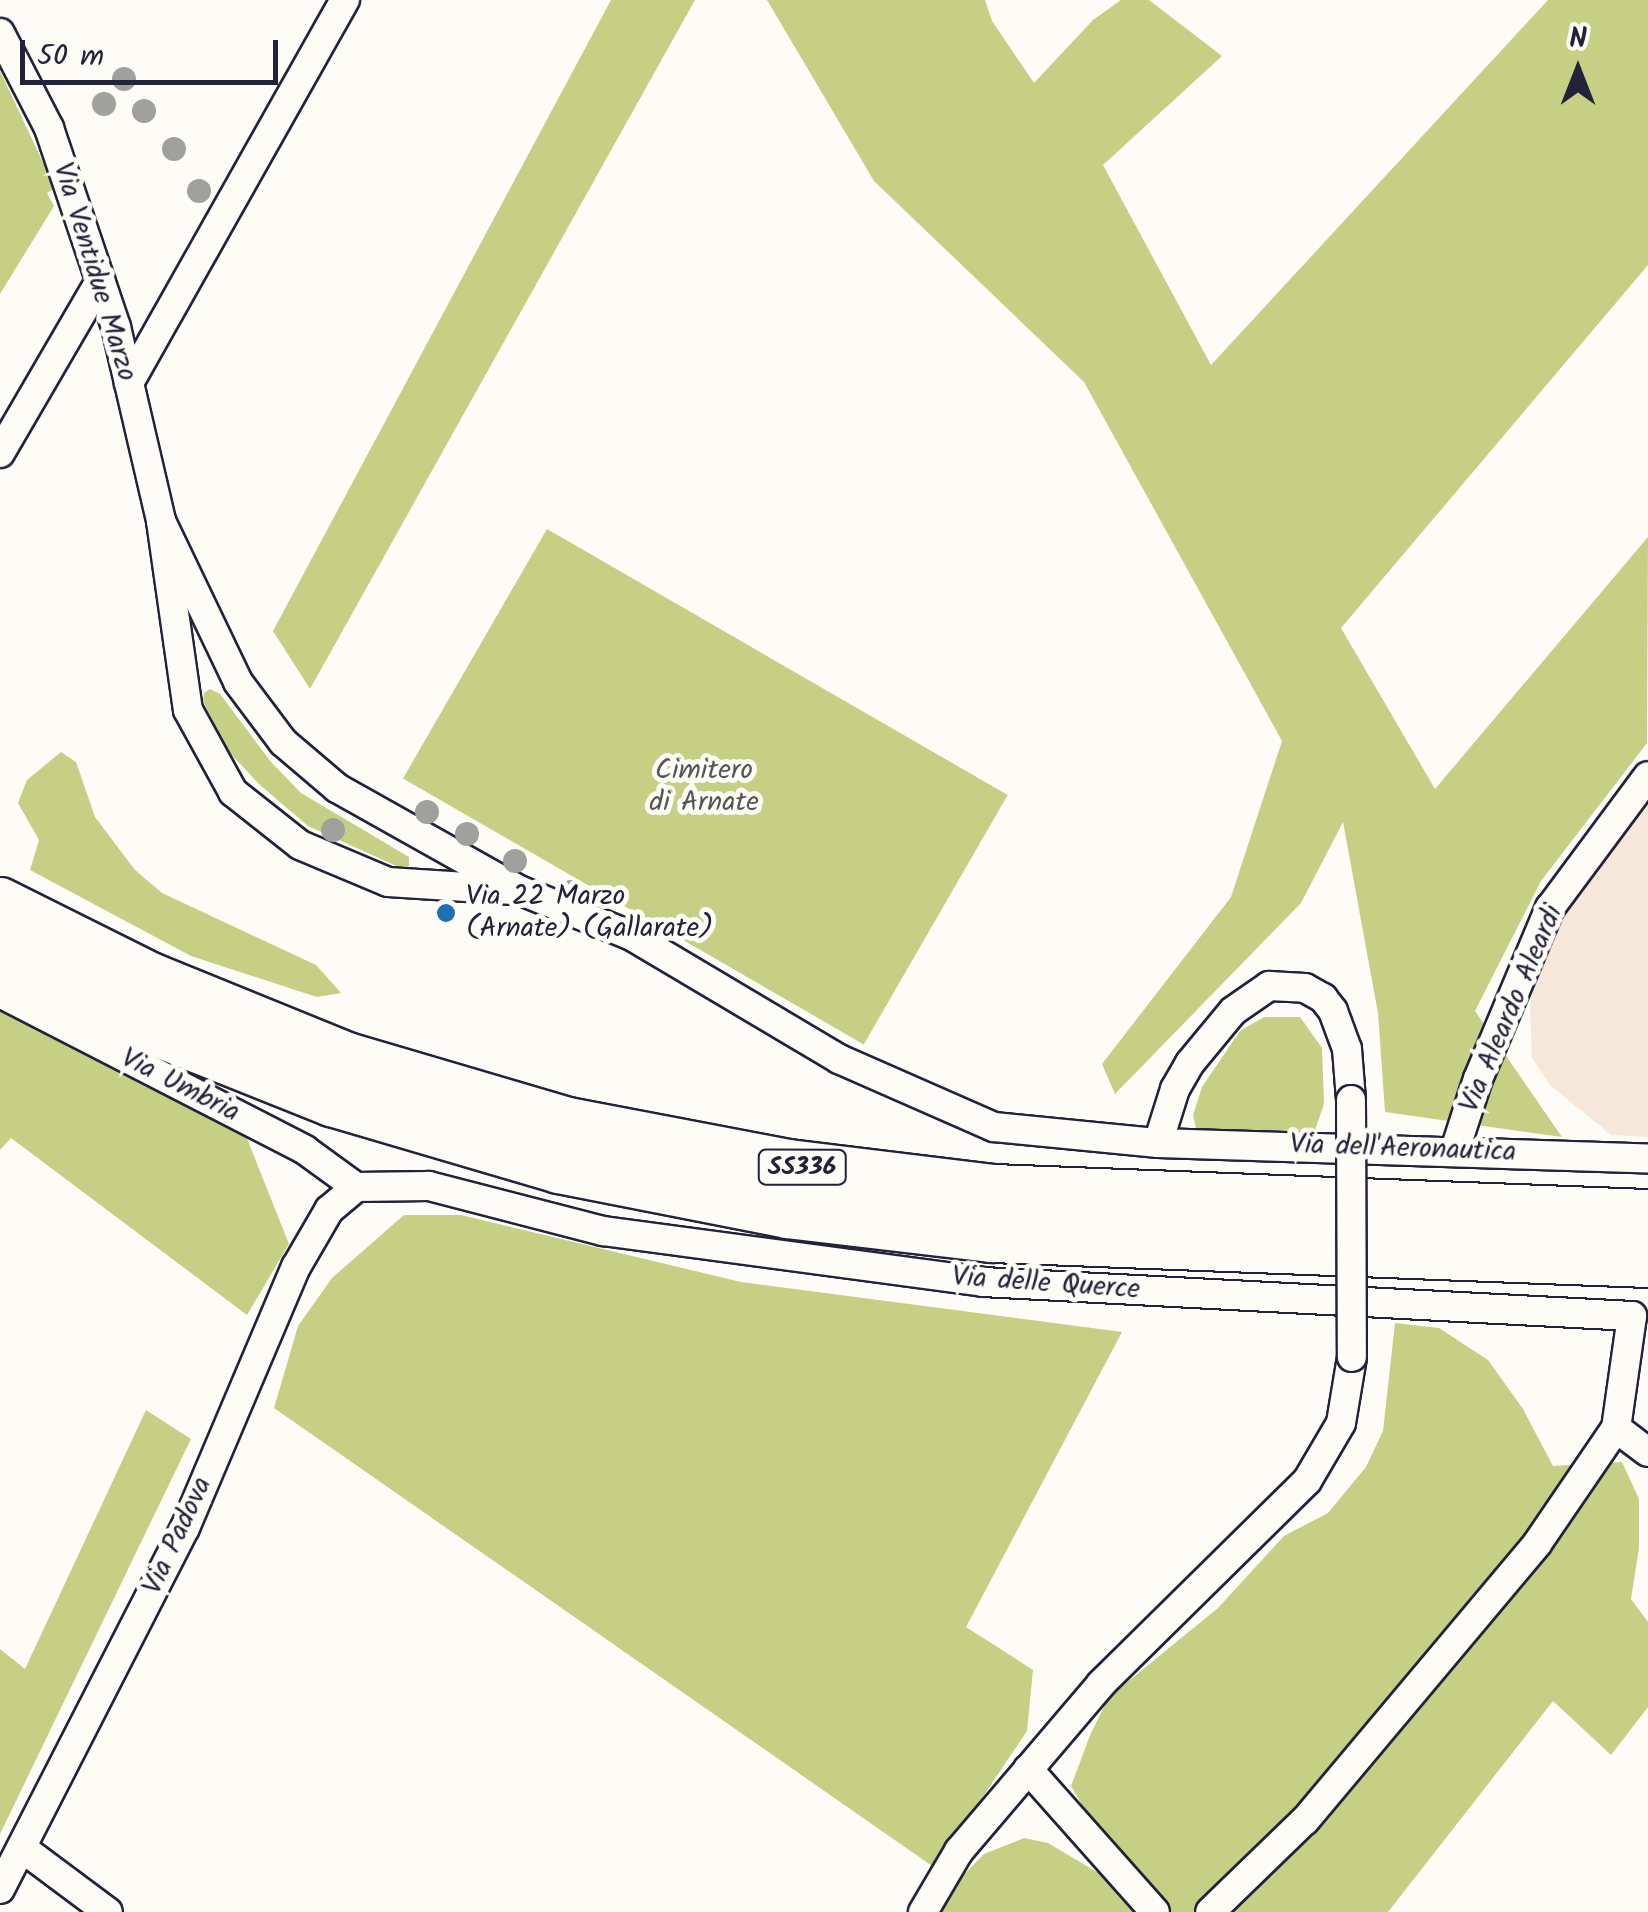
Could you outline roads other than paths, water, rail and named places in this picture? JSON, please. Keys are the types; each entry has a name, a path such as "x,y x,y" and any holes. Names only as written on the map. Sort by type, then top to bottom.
{"highway":[{"name":"SS336","path":"0,903 150,978 348,1058 568,1122 789,1165 993,1190 1648,1215"},
{"name":"SS336","path":"0,956 129,1020 332,1101 559,1168 788,1214 992,1237 1648,1262"}],"street":[{"path":"129,383 345,0"},
{"name":"Via Ventidue Marzo","path":"0,33 49,128 100,281 161,521 188,710 233,792 300,845 388,882 520,890"},
{"path":"0,453 100,281"},
{"name":"Via Ventidue Marzo","path":"161,521 238,682 283,742 337,788 520,890 632,936 839,1059 994,1127 1158,1143"},
{"name":"Via Aleardo Aleardi","path":"1455,1150 1478,1079 1550,908 1648,776"},
{"path":"922,1912 959,1851 1028,1768 1101,1684 1307,1481 1341,1423 1352,1357 1351,1100 1347,1049 1333,1011 1323,998 1305,988 1269,986 1233,1010 1190,1063 1175,1089 1158,1143"},
{"name":"Via Umbria","path":"0,992 305,1150 356,1187"},
{"name":"Via dell'Aeronautica","path":"1158,1143 1648,1158"},
{"name":"Via delle Querce","path":"356,1187 429,1186 603,1231 984,1282 1640,1317 1616,1428 1537,1544 1305,1820 1210,1912"},
{"name":"Via Padova","path":"0,1889 184,1528 296,1268 329,1210 356,1187"},
{"path":"1616,1428 1648,1452"},
{"path":"1028,1768 1155,1912"},
{"path":"22,1848 108,1912"}],"place":[{"name":"Via 22 Marzo (Arnate) (Gallarate)","path":"446,913"}],"park label":[{"name":"Cimitero di Arnate","path":"704,787"}]}
